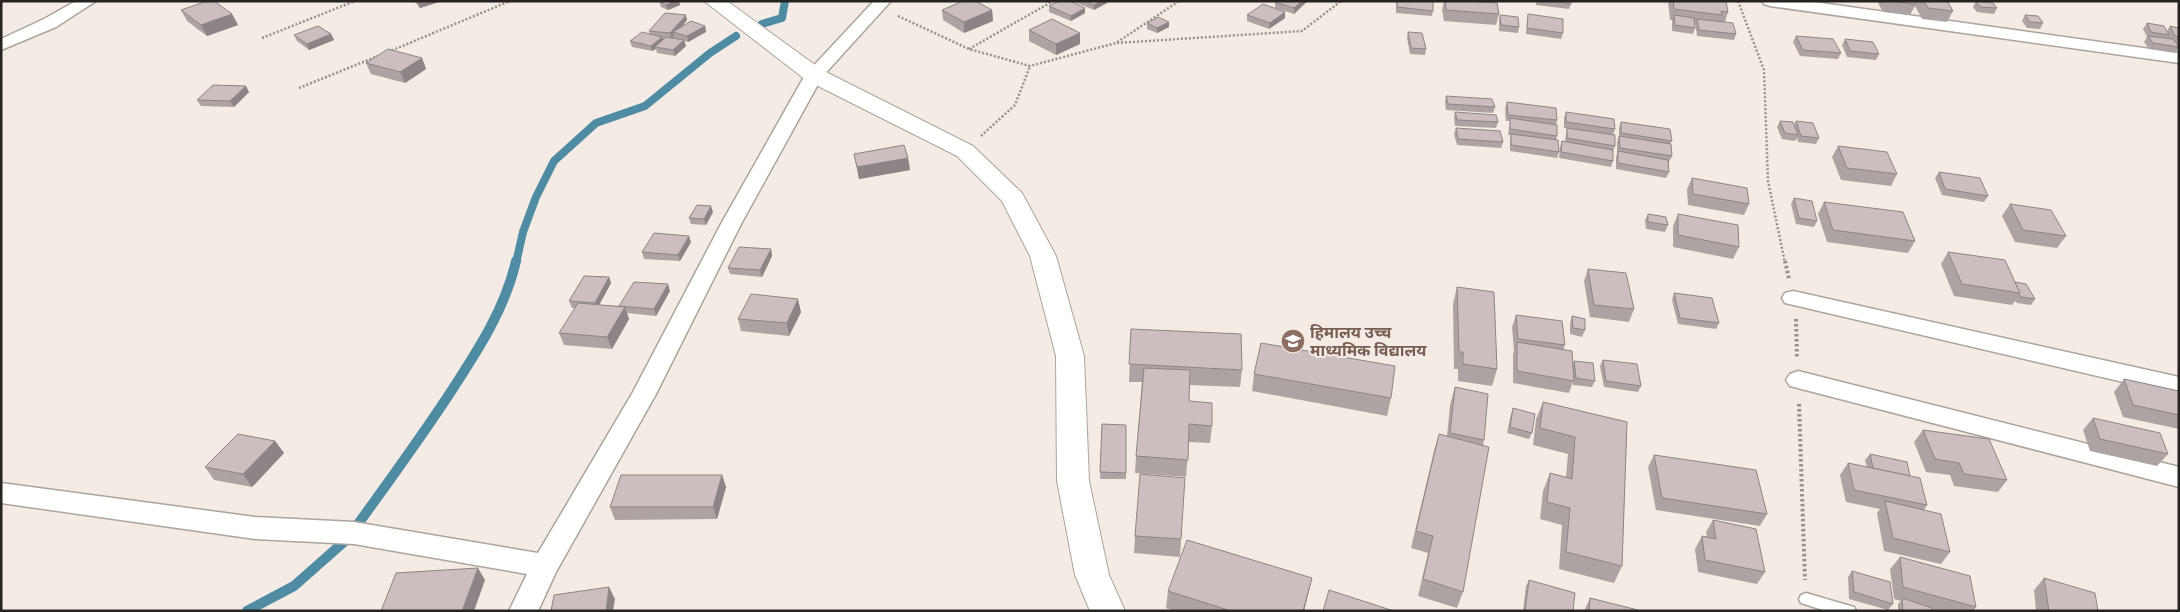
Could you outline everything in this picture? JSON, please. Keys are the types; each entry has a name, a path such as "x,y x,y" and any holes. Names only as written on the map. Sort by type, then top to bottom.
{"street":[{"path":"1,44 50,24 88,1"},
{"path":"714,1 814,75 965,151 1013,198 1043,256 1070,356 1073,481 1092,575 1108,611"},
{"path":"1770,1 2179,58"},
{"path":"523,611 545,566 644,394 730,224 814,75 878,3"},
{"path":"1793,298 2179,386"},
{"path":"1798,380 2179,477"},
{"path":"1,493 255,528 354,533 545,566"}],"lane":[{"path":"1806,599 1849,611"}],"path":[{"path":"262,38 355,1"},
{"path":"299,88 510,1"},
{"path":"969,50 1053,1"},
{"path":"1116,43 1179,1"},
{"path":"878,3 969,50 1030,66 1116,43 1302,31 1341,1"},
{"path":"965,151 1015,105 1030,66"}],"building":[{"path":"207,1 214,1 232,14 201,25 181,10"},
{"path":"660,1 674,1 666,5"},
{"path":"963,1 976,1 992,10 964,22 942,10"},
{"path":"1059,1 1070,1 1085,8 1071,16 1049,6"},
{"path":"1086,1 1100,1 1094,5"},
{"path":"1302,1 1294,8 1275,2"},
{"path":"1397,1 1433,1 1433,11 1397,7"},
{"path":"1445,1 1497,3 1499,14 1446,10"},
{"path":"1554,1 1571,1 1571,4"},
{"path":"1673,1 1726,1 1728,12 1721,11 1722,15 1674,9"},
{"path":"1888,1 1914,1 1916,4"},
{"path":"1924,1 1947,1 1953,11 1928,8"},
{"path":"1976,1 1993,3 1997,8 1980,7"},
{"path":"1263,4 1285,12 1270,23 1247,15"},
{"path":"665,13 686,15 670,33 649,31"},
{"path":"1528,14 1563,19 1563,33 1527,28"},
{"path":"1500,15 1518,17 1519,27 1501,25"},
{"path":"1674,15 1694,18 1695,28 1675,25"},
{"path":"2025,15 2038,16 2043,23 2030,22"},
{"path":"1158,17 1169,22 1157,28 1147,23"},
{"path":"1052,19 1080,33 1056,44 1029,30"},
{"path":"1697,19 1733,23 1736,34 1699,30"},
{"path":"691,21 705,26 687,36 673,32"},
{"path":"2147,23 2164,26 2169,35 2151,32"},
{"path":"318,26 331,34 307,44 294,35"},
{"path":"2170,26 2179,28 2179,37 2175,36"},
{"path":"642,32 662,37 651,46 630,41"},
{"path":"1408,32 1422,33 1426,49 1411,48"},
{"path":"1796,36 1833,39 1841,53 1803,50"},
{"path":"2148,36 2173,39 2179,47 2153,43"},
{"path":"666,37 684,40 673,50 655,47"},
{"path":"1845,39 1873,42 1879,54 1850,51"},
{"path":"388,49 422,58 400,72 366,63"},
{"path":"213,85 246,86 230,101 197,100"},
{"path":"1446,96 1492,99 1495,107 1448,104"},
{"path":"1507,102 1556,108 1557,120 1508,115"},
{"path":"1455,112 1496,115 1498,122 1457,120"},
{"path":"1566,112 1614,119 1615,129 1566,122"},
{"path":"1510,118 1557,125 1557,136 1510,129"},
{"path":"1780,121 1793,122 1798,135 1785,133"},
{"path":"1796,121 1813,123 1819,138 1801,136"},
{"path":"1621,122 1670,129 1672,141 1621,133"},
{"path":"1456,128 1500,131 1503,142 1458,139"},
{"path":"1567,128 1615,135 1615,146 1567,138"},
{"path":"1511,134 1558,140 1559,152 1511,145"},
{"path":"1619,136 1671,144 1672,156 1620,148"},
{"path":"1562,141 1613,150 1613,161 1561,152"},
{"path":"904,145 908,158 857,167 854,154"},
{"path":"1838,146 1887,152 1897,174 1847,168"},
{"path":"1618,151 1668,160 1669,172 1618,163"},
{"path":"1939,172 1980,178 1988,196 1945,189"},
{"path":"1692,178 1747,188 1749,204 1693,194"},
{"path":"1794,198 1812,201 1817,221 1799,218"},
{"path":"1824,202 1903,212 1915,241 1833,230"},
{"path":"2010,204 2051,210 2066,236 2023,230"},
{"path":"697,205 711,206 704,219 689,218"},
{"path":"1648,214 1666,217 1668,225 1648,222"},
{"path":"1678,214 1738,225 1739,247 1678,235"},
{"path":"654,233 689,236 678,255 642,252"},
{"path":"739,247 771,249 760,270 728,268"},
{"path":"1948,252 2005,260 2020,293 1962,284"},
{"path":"1588,269 1626,273 1634,309 1594,305"},
{"path":"584,276 609,277 595,303 569,301"},
{"path":"634,282 668,284 654,309 619,306"},
{"path":"2015,282 2026,284 2035,299 2021,297"},
{"path":"1457,287 1494,292 1497,369 1463,364 1463,352 1459,352"},
{"path":"1674,293 1712,298 1719,323 1680,318"},
{"path":"751,294 798,299 787,323 738,319"},
{"path":"578,303 625,307 607,337 559,333"},
{"path":"1516,315 1562,321 1565,345 1518,339"},
{"path":"1572,316 1585,319 1585,330 1573,328"},
{"path":"1131,329 1241,334 1242,370 1129,364"},
{"path":"1517,342 1572,351 1574,381 1517,371"},
{"path":"1261,343 1395,366 1391,398 1254,374"},
{"path":"1603,360 1637,364 1641,386 1606,381"},
{"path":"1574,361 1593,363 1595,381 1576,378"},
{"path":"1144,368 1190,370 1189,401 1212,403 1212,426 1189,424 1188,460 1136,456"},
{"path":"2124,379 2179,391 2179,415 2133,405"},
{"path":"1455,387 1488,394 1484,440 1450,433"},
{"path":"1543,402 1627,422 1622,566 1566,552 1570,508 1547,502 1550,473 1572,479 1575,437 1540,428"},
{"path":"1513,408 1535,414 1532,433 1510,427"},
{"path":"2093,418 2160,433 2168,454 2100,439"},
{"path":"1102,424 1126,425 1126,473 1100,472"},
{"path":"1923,430 1989,439 2007,480 1964,474 1959,463 1935,459"},
{"path":"238,434 275,441 243,474 205,467"},
{"path":"1439,434 1489,447 1463,592 1423,579 1433,536 1416,531"},
{"path":"1870,454 1907,462 1910,476 1873,468"},
{"path":"1654,455 1756,470 1767,514 1662,498"},
{"path":"1848,463 1920,478 1927,505 1854,490"},
{"path":"1140,474 1185,478 1181,539 1135,536"},
{"path":"621,475 722,475 713,507 610,507"},
{"path":"1885,501 1941,514 1950,552 1893,538"},
{"path":"1713,520 1756,529 1765,572 1705,560 1702,536 1716,539"},
{"path":"1187,540 1312,578 1303,611 1231,611 1168,591"},
{"path":"1900,557 1970,576 1976,607 1903,587"},
{"path":"478,568 462,611 381,611 396,573"},
{"path":"1852,571 1890,582 1893,604 1854,592"},
{"path":"2044,578 2095,593 2098,611 2049,611"},
{"path":"1529,580 1575,593 1573,611 1525,611"},
{"path":"609,587 606,611 551,611 554,595"},
{"path":"1329,590 1394,611 1323,611"},
{"path":"1590,598 1638,610 1638,611 1589,611"},
{"path":"1902,598 1932,608 1932,611 1903,611"}],"waterway":[{"path":"762,24 782,18 785,1"},
{"path":"516,263 523,232 536,197 554,161 596,123 645,106 710,53 736,36"},
{"path":"247,611 294,586 354,533 358,524 441,407 481,344 505,296 516,261"}],"place":[{"name":"हिमालय उच्च माध्यमिक विद्यालय","path":"1293,341"}]}
